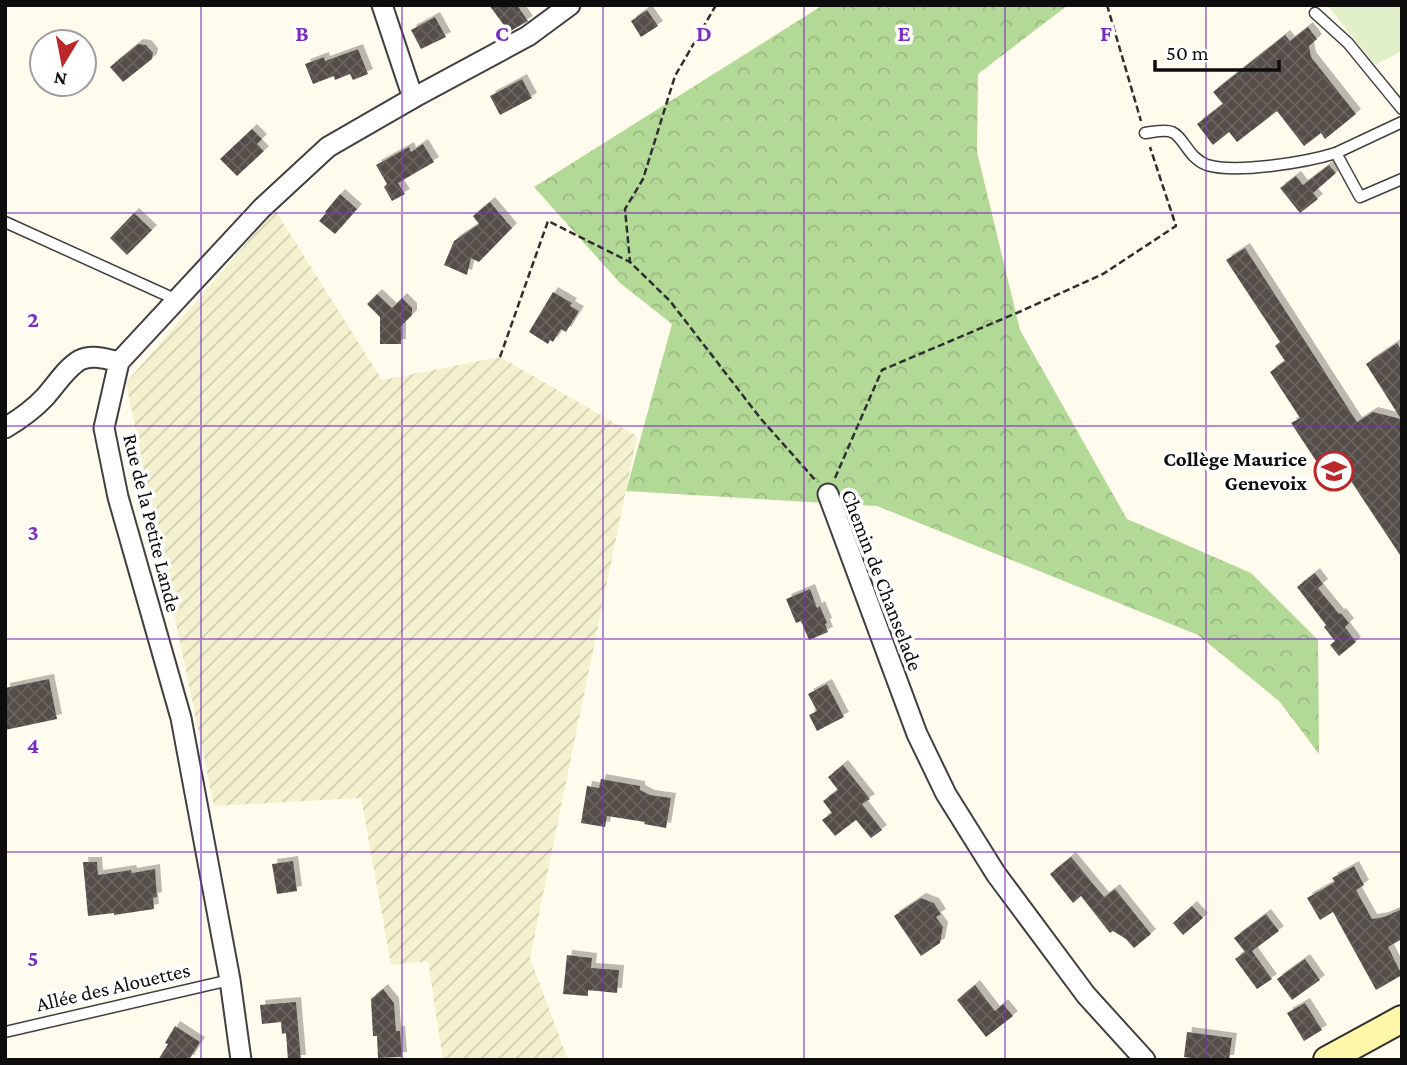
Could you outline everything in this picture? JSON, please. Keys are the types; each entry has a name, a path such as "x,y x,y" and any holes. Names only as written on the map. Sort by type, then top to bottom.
{"street":[{"path":"382,5 412,98"},
{"path":"5,428 24,417 81,359 96,357 118,362 262,208 328,147 528,36 570,5"},
{"name":"Rue de la Petite Lande","path":"118,362 104,428 118,497 181,718 230,980 241,1060"},
{"name":"Chemin de Chanselade","path":"828,494 916,734 946,794 996,874 1070,974 1145,1060"},
{"path":"1327,1060 1402,1019"}],"lane":[{"path":"1315,13 1348,43 1402,108"},
{"path":"1145,133 1171,132 1177,135 1193,157 1205,164 1235,169 1317,159 1402,122"},
{"path":"1336,153 1360,197 1402,179"},
{"path":"5,222 178,300"},
{"name":"Allée des Alouettes","path":"5,1032 230,980"}],"path":[{"path":"630,262 625,209 643,179 675,76 716,5"},
{"path":"828,494 882,370 1103,274 1176,226 1107,5"},
{"name":"Chemin de Chanselade","path":"500,357 548,221 630,262 670,301 761,419 828,494"}],"shaded area":[{"path":"275,210 382,380 500,357 637,436 530,958 568,1060 443,1060 428,961 391,965 361,798 214,806 126,383"}],"green space":[{"path":"823,5 1068,5 978,74 977,152 1020,330 1127,519 1251,573 1318,640 1319,754 1279,701 1198,635 877,506 626,491 672,324 620,283 534,187"},
{"path":"1327,5 1402,5 1402,51 1375,65"}],"building":[{"path":"489,5 517,5 528,21 509,32"},
{"path":"647,10 658,26 641,37 631,21"},
{"path":"435,17 446,37 421,49 411,30"},
{"path":"1308,27 1317,39 1309,46 1311,57 1356,114 1325,139 1321,133 1304,146 1277,111 1237,142 1229,132 1213,145 1197,124 1223,104 1213,92 1285,35 1290,41"},
{"path":"138,44 146,45 153,53 152,59 123,82 110,67"},
{"path":"358,49 368,74 353,80 350,74 335,80 334,76 313,84 305,64 324,57 325,61"},
{"path":"522,79 532,98 500,115 490,96"},
{"path":"252,129 262,139 257,144 264,151 237,176 220,159"},
{"path":"423,144 434,162 398,183 405,194 392,201 384,187 387,184 376,165 409,147 411,152"},
{"path":"1329,165 1336,173 1313,193 1318,199 1300,213 1280,188 1296,176 1303,185"},
{"path":"340,194 357,209 335,234 319,221"},
{"path":"490,202 512,228 479,262 471,258 467,275 444,265 454,241 479,224 473,216"},
{"path":"134,213 152,230 127,255 110,238"},
{"path":"1245,248 1357,422 1373,412 1401,419 1366,364 1397,343 1402,351 1402,558 1347,475 1332,485 1291,423 1300,418 1270,372 1285,361 1275,346 1280,342 1226,260"},
{"path":"553,292 572,303 570,306 579,311 566,332 561,329 553,342 550,340 548,344 529,332"},
{"path":"377,294 392,308 402,298 412,308 412,315 401,326 401,344 380,344 380,317 367,304"},
{"path":"1315,573 1323,584 1318,588 1349,623 1345,627 1356,642 1339,656 1330,645 1335,641 1324,627 1326,625 1297,587"},
{"path":"810,589 817,608 820,606 828,632 809,640 801,621 796,623 786,599"},
{"path":"49,679 57,719 5,730 5,688"},
{"path":"827,684 844,717 817,731 809,715 817,711 808,694"},
{"path":"843,765 870,799 862,804 882,830 871,838 856,820 835,836 822,820 832,813 823,801 838,790 828,777"},
{"path":"601,779 640,786 640,790 650,795 671,798 666,828 607,816 605,827 581,823 587,786 599,788"},
{"path":"1071,857 1104,897 1115,889 1151,934 1134,948 1126,939 1113,931 1110,933 1081,896 1073,903 1050,874"},
{"path":"293,861 297,891 277,894 272,864"},
{"path":"83,862 97,862 98,875 155,869 157,897 153,898 154,909 88,916"},
{"path":"1354,866 1364,885 1356,890 1372,919 1402,909 1402,939 1388,947 1402,975 1376,990 1333,912 1320,920 1307,898 1335,882 1332,878"},
{"path":"921,898 934,903 941,914 936,917 943,927 940,943 921,956 894,916"},
{"path":"1192,906 1203,918 1183,935 1173,923"},
{"path":"1266,914 1279,931 1252,951 1272,979 1257,989 1235,959 1245,952 1234,938"},
{"path":"567,955 592,958 591,968 619,970 617,993 588,990 588,996 563,994"},
{"path":"1305,959 1320,980 1292,1000 1277,979"},
{"path":"975,985 995,1011 1003,1004 1013,1016 986,1037 957,1000"},
{"path":"383,989 394,1003 396,1031 400,1031 402,1057 378,1058 377,1036 373,1036 371,999"},
{"path":"296,1002 301,1060 288,1060 286,1033 282,1034 281,1022 262,1024 260,1005"},
{"path":"1305,1003 1322,1030 1304,1041 1287,1013"},
{"path":"175,1026 200,1042 189,1060 158,1060 168,1044 165,1043"},
{"path":"1187,1032 1232,1038 1229,1060 1184,1057"}],"place":[{"name":"Collège Maurice Genevoix","path":"1334,471"}]}
